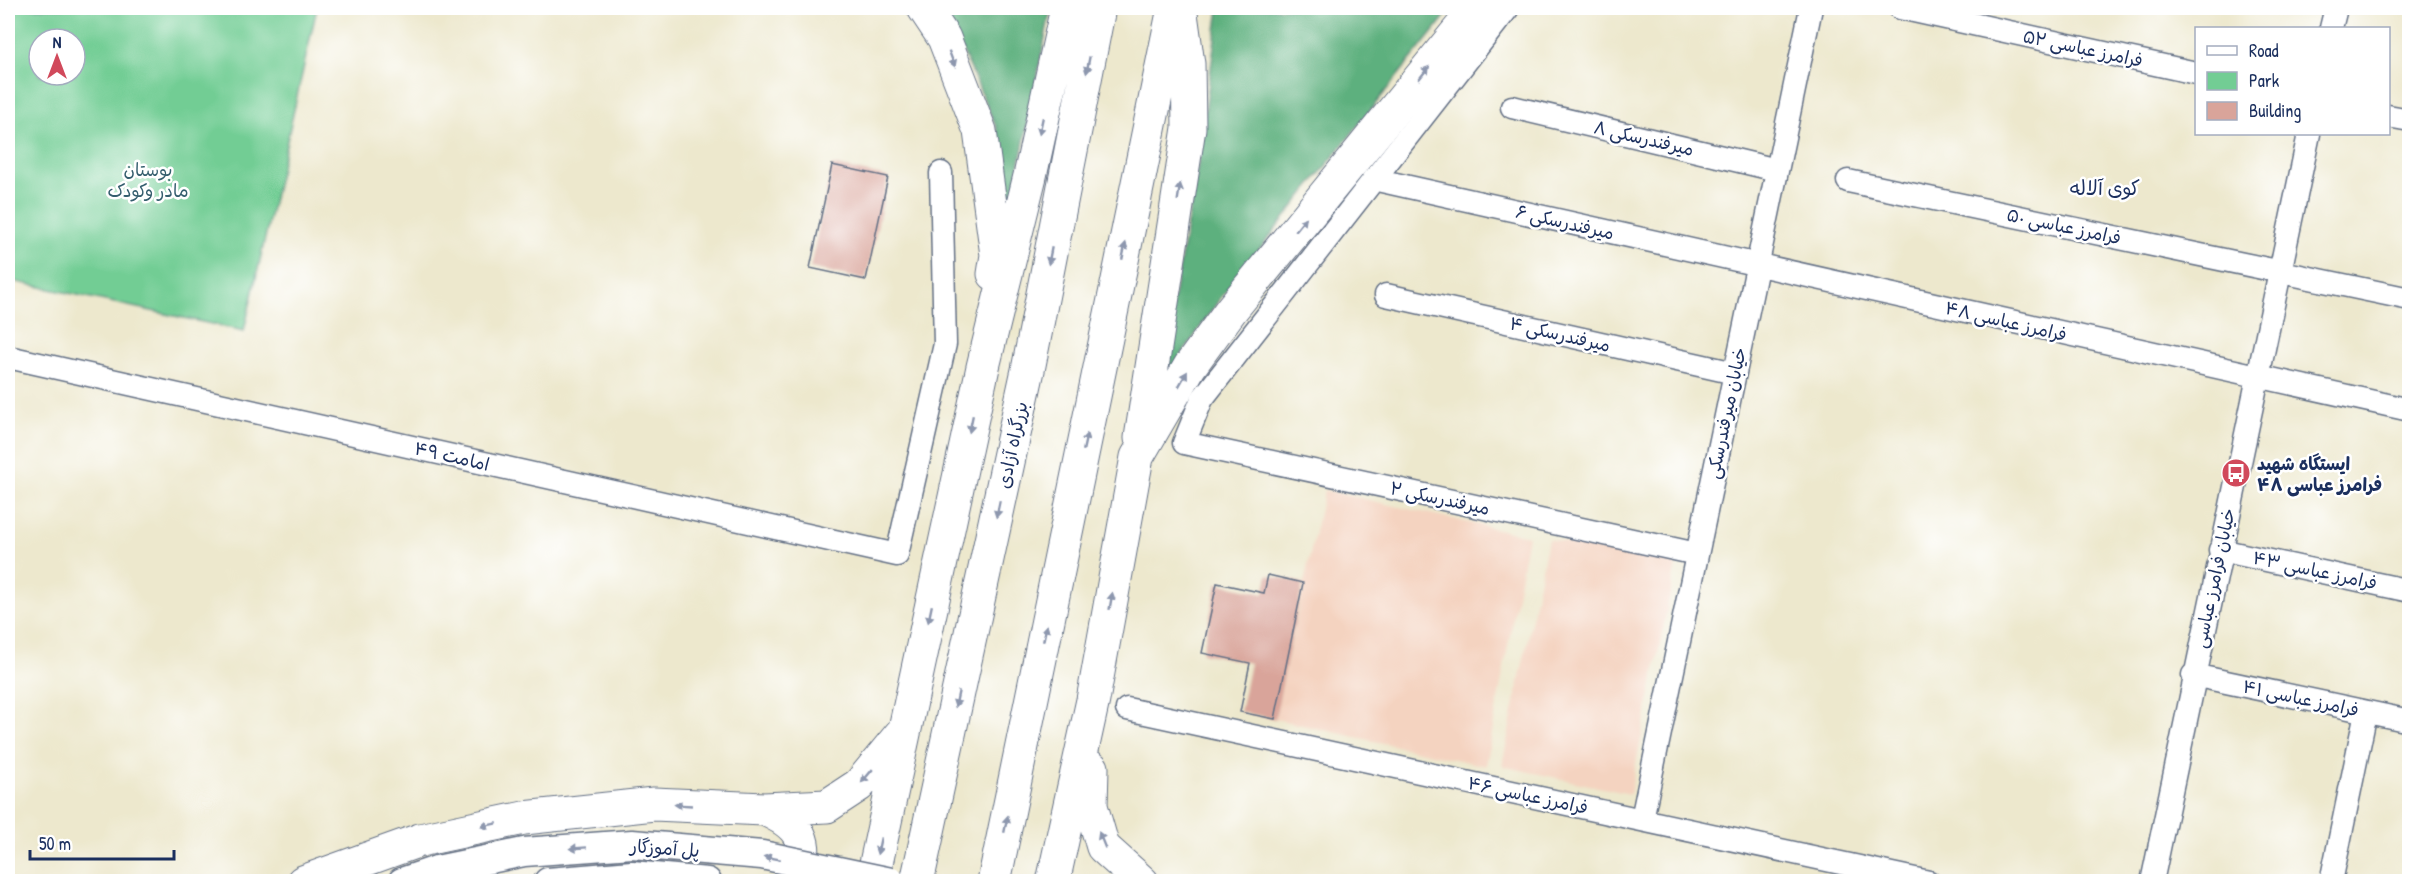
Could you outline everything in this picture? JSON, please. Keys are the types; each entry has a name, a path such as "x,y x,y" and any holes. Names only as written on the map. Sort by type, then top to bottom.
{"highway":[{"path":"924,8 944,38 980,131 997,255 983,367"},
{"path":"872,882 983,367 1030,176 1067,8"},
{"name":"بزرگراه آزادی","path":"917,882 1028,369 1099,8"},
{"path":"994,882 1174,8"},
{"path":"1053,882 1093,700 1137,457 1189,128 1188,64 1180,8"},
{"path":"1137,457 1190,366 1231,310 1477,8"},
{"path":"1093,700 1091,806 1103,847 1142,882"},
{"path":"303,882 420,840 524,818 654,804 764,809 827,806 859,785 904,731"},
{"path":"764,809 789,820 801,835 802,857 797,882"}],"main road":[{"name":"پل آموزگار","path":"402,882 437,870 524,852 632,844 762,855 891,882"},
{"name":"پل آموزگار","path":"548,882 632,875 708,882"}],"street":[{"path":"1373,179 1508,8"},
{"name":"خیابان میرفندرسکی","path":"1642,819 1811,8"},
{"name":"فرامرز عباسی ۵۲","path":"1900,8 2195,73"},
{"path":"2331,27 2336,8"},
{"name":"میرفندرسکی ۸","path":"1512,107 1777,170"},
{"path":"2390,116 2409,120"},
{"name":"خیابان فرامرز عباسی","path":"2152,882 2193,675 2309,135"},
{"name":"امامت ۴۹","path":"8,357 897,555 945,344 941,173"},
{"name":"میرفندرسکی ۶","path":"1373,179 1756,265"},
{"name":"میرفندرسکی ۲","path":"1373,179 1202,399 1184,443 1697,554"},
{"name":"فرامرز عباسی ۵۰","path":"1848,181 2409,299"},
{"name":"فرامرز عباسی ۴۸","path":"1756,265 2409,410"},
{"name":"میرفندرسکی ۴","path":"1386,296 1735,373"},
{"name":"فرامرز عباسی ۴۳","path":"2220,550 2409,591"},
{"name":"فرامرز عباسی ۴۱","path":"2193,675 2409,721"},
{"name":"فرامرز عباسی ۴۶","path":"1127,709 1929,882"},
{"path":"2331,882 2366,711"}],"shaded area":[{"path":"1324,490 1528,536 1486,766 1275,719"},
{"path":"1548,539 1676,564 1630,794 1502,766"}],"green space":[{"name":"بوستان مادر وکودک","path":"8,8 317,8 244,331 8,280"},
{"path":"944,8 1051,8 1006,231 997,129"},
{"path":"1219,8 1452,8 1219,300 1157,391 1198,164"}],"building":[{"path":"832,165 888,177 866,280 810,268"},
{"path":"1268,575 1303,583 1275,719 1240,712 1250,663 1202,653 1217,583 1264,593"}],"place":[{"name":"ایستگاه شهید فرامرز عباسی ۴۸","path":"2236,473"}],"district":[{"name":"کوی آلاله","path":"2105,187"}]}
